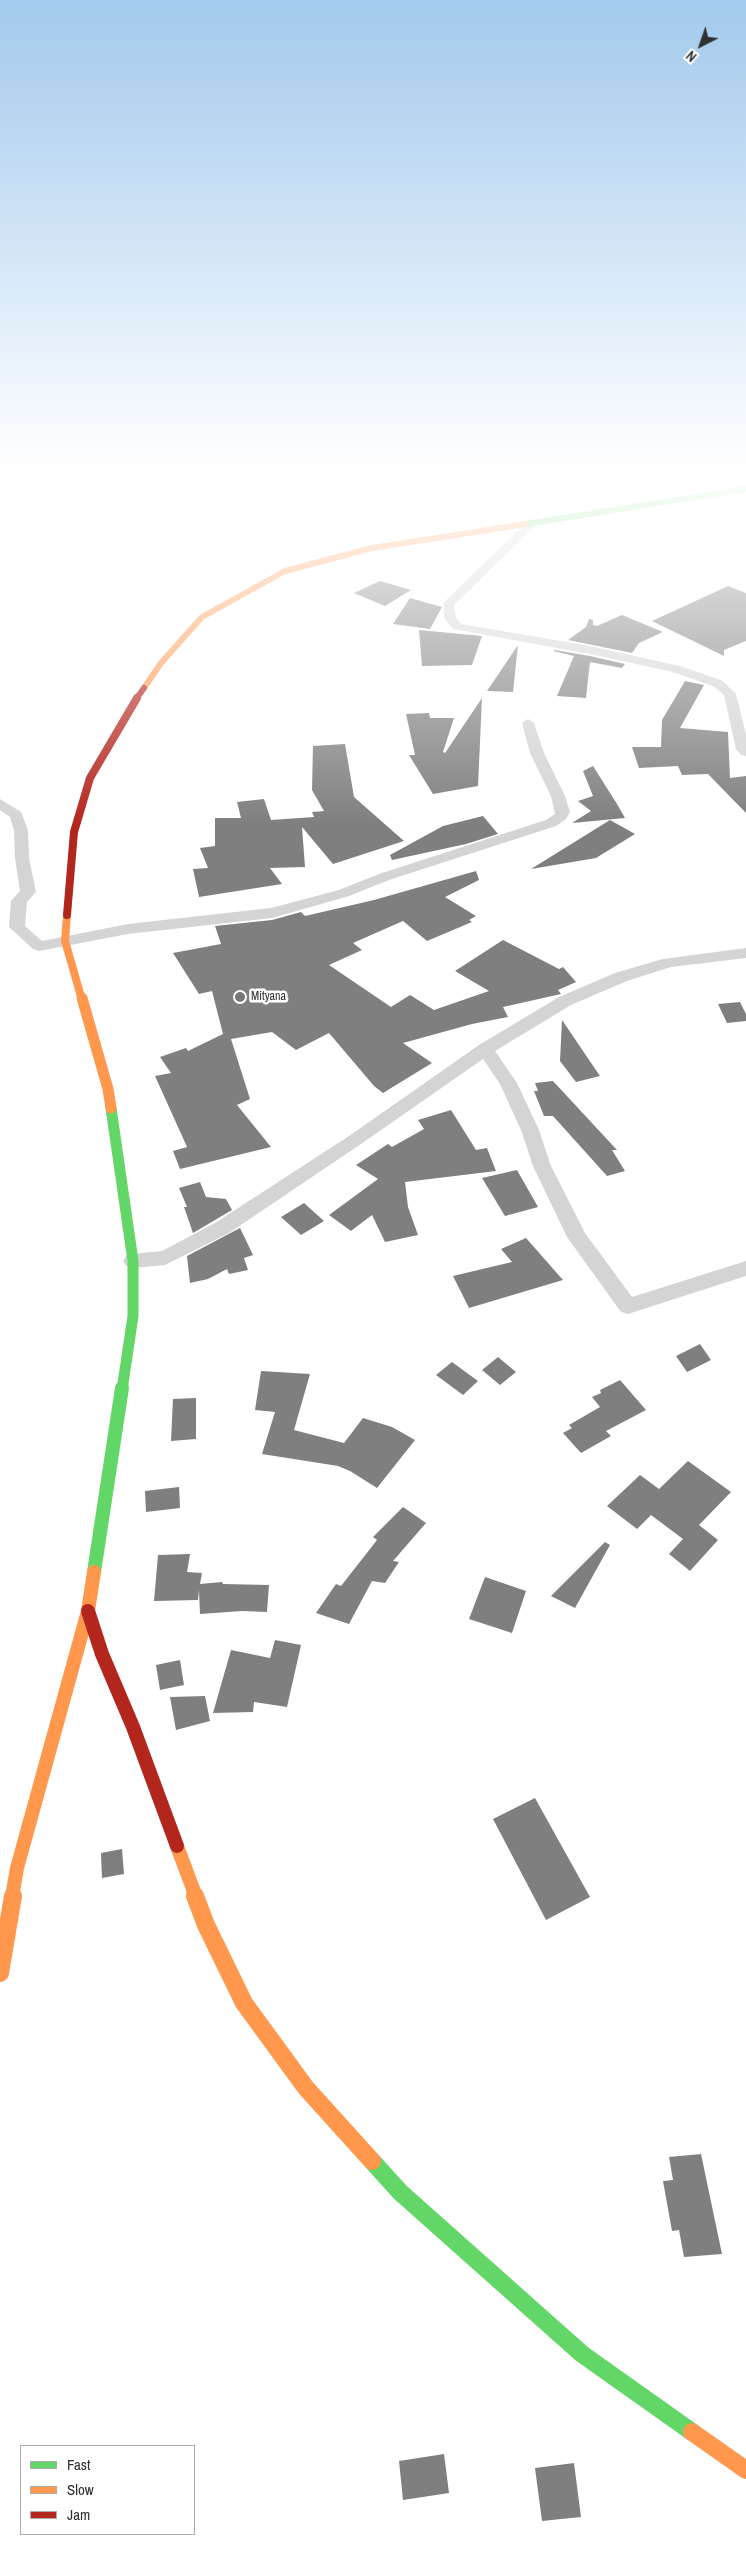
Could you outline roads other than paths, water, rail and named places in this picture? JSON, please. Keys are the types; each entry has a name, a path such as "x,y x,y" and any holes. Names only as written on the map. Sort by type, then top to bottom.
{"main road":[{"path":"0,1973 17,1868 88,1611 133,1316 133,1261 108,1089 65,941 74,832 90,778 125,715 161,663 202,618 253,587"},
{"path":"88,1611 102,1654 133,1727 206,1925 244,2003 306,2088 400,2192 582,2354 746,2470"}],"street":[{"path":"465,587 448,604 450,618 457,627 600,652 676,669 719,684 730,694 743,749 746,752"},
{"path":"0,803 16,815 21,830 22,858 28,892 18,900 18,927 38,946 128,930 272,912 301,906 551,823 561,816 563,812 558,796 538,753 528,723"},
{"path":"133,1261 165,1258 222,1228 355,1140 484,1049 565,1001 621,977 669,962 746,953"},
{"path":"484,1049 512,1091 530,1130 542,1166 577,1237 628,1306 746,1268"}],"place":[{"name":"Mityana","path":"240,997"}]}
